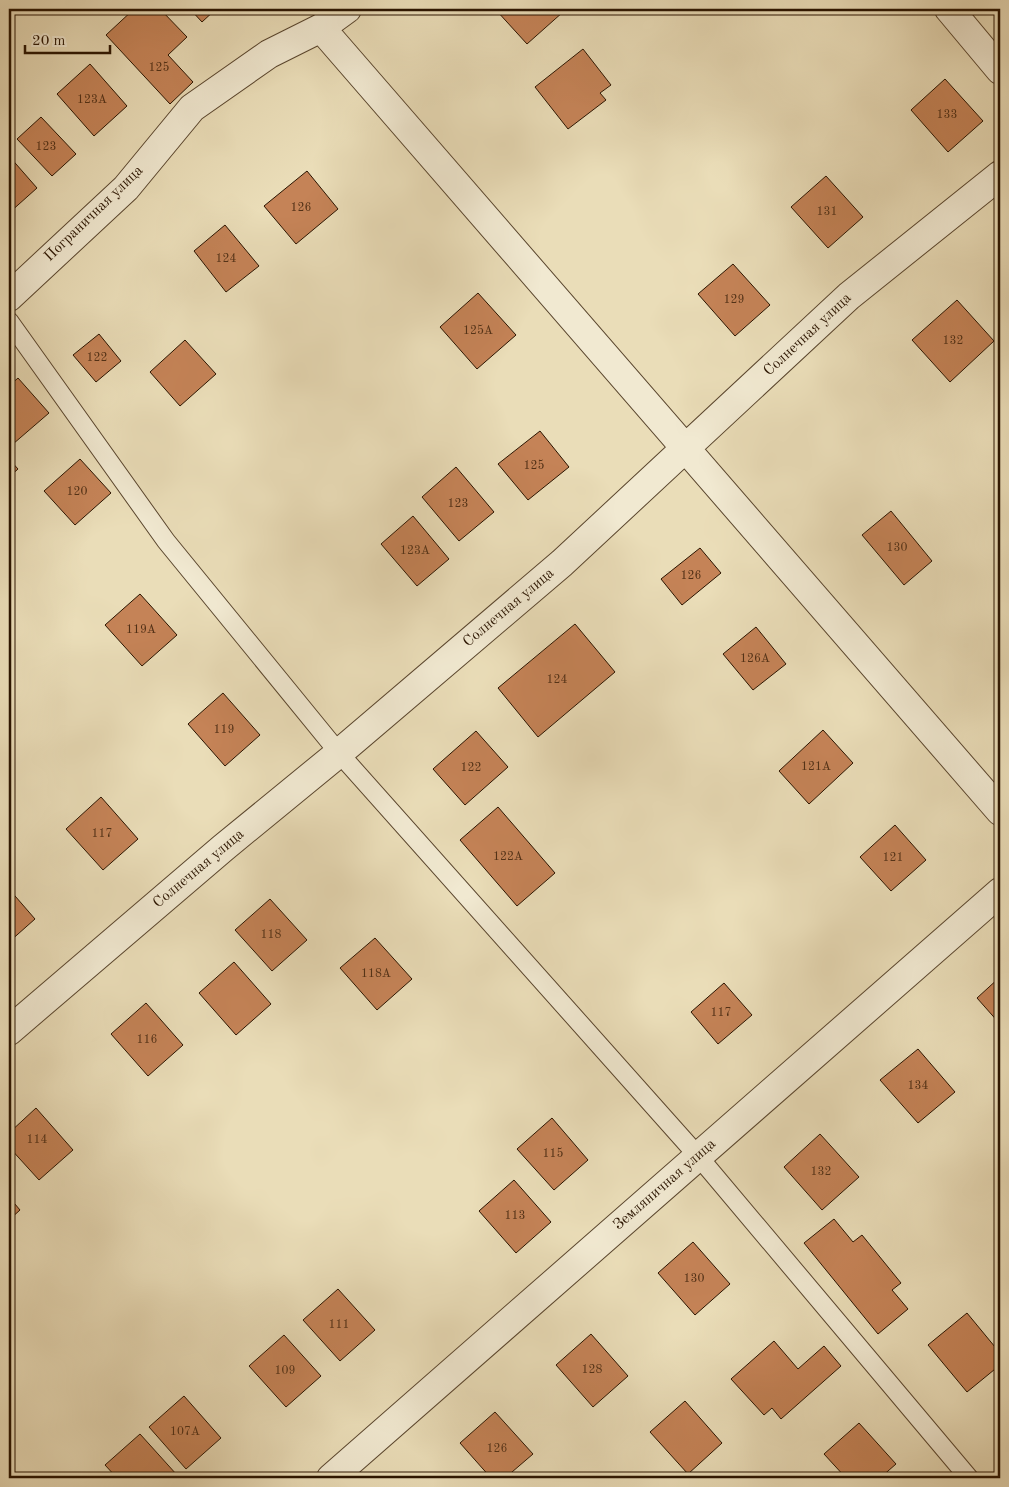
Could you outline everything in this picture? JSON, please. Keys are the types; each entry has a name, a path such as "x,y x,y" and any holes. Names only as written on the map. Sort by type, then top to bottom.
{"street":[{"name":"Пограничная улица","path":"9,297 126,188 192,108 268,54 322,28 347,9"},
{"path":"949,9 1000,70"},
{"path":"322,28 1000,811"},
{"name":"Солнечная улица","path":"9,1031 223,848 339,754 562,563 849,296 1000,175"},
{"name":"Земляничная улица","path":"332,1478 1000,892"}],"lane":[{"path":"9,321 166,541 339,754 698,1156 969,1478"}],"building":[{"path":"134,9 160,9 187,37 168,55 193,82 170,104 106,35"},
{"path":"190,9 216,9 202,22"},
{"path":"497,9 560,9 563,12 527,44"},
{"path":"583,49 611,85 600,93 606,100 568,129 535,87"},
{"path":"90,64 127,106 94,136 57,94"},
{"path":"945,79 983,121 948,152 911,110"},
{"path":"41,117 76,154 52,176 17,139"},
{"path":"9,156 37,188 9,213"},
{"path":"307,171 338,209 296,244 264,206"},
{"path":"826,176 863,217 828,248 791,207"},
{"path":"225,225 259,266 226,292 194,251"},
{"path":"733,264 770,305 735,336 698,294"},
{"path":"478,293 516,335 477,369 440,327"},
{"path":"957,300 994,341 950,382 912,340"},
{"path":"99,334 121,361 96,382 73,355"},
{"path":"185,340 216,374 180,406 150,372"},
{"path":"18,378 49,413 13,444 9,440 9,386"},
{"path":"540,431 569,467 528,500 498,464"},
{"path":"9,459 18,469 9,477"},
{"path":"80,459 111,493 75,525 44,491"},
{"path":"456,467 494,512 459,541 422,497"},
{"path":"891,511 932,561 904,585 862,535"},
{"path":"413,516 449,559 417,586 381,544"},
{"path":"700,548 721,573 682,605 661,579"},
{"path":"140,594 177,635 142,666 105,625"},
{"path":"575,624 615,672 538,737 498,688"},
{"path":"756,627 786,664 753,690 723,654"},
{"path":"223,693 260,735 225,766 188,724"},
{"path":"823,730 853,763 809,804 779,771"},
{"path":"476,731 508,767 465,805 433,769"},
{"path":"101,797 138,839 103,870 66,829"},
{"path":"498,807 555,873 517,906 460,840"},
{"path":"895,825 926,860 891,891 860,857"},
{"path":"9,889 35,919 9,942"},
{"path":"270,899 307,940 272,971 235,930"},
{"path":"375,938 412,979 377,1010 340,968"},
{"path":"234,962 271,1004 236,1035 199,993"},
{"path":"1000,977 1000,1024 977,998"},
{"path":"724,983 752,1015 718,1044 691,1012"},
{"path":"146,1003 183,1045 148,1076 111,1034"},
{"path":"918,1049 955,1092 918,1123 880,1080"},
{"path":"36,1108 73,1150 39,1180 9,1147 9,1133"},
{"path":"552,1118 588,1160 554,1190 517,1149"},
{"path":"820,1134 859,1177 822,1210 784,1167"},
{"path":"514,1180 551,1222 516,1253 479,1211"},
{"path":"9,1197 20,1210 9,1220"},
{"path":"834,1219 853,1242 862,1235 901,1283 892,1290 908,1309 878,1334 804,1243"},
{"path":"693,1242 730,1284 695,1315 658,1273"},
{"path":"338,1289 375,1330 340,1361 303,1320"},
{"path":"967,1313 1000,1353 1000,1365 967,1392 928,1345"},
{"path":"591,1334 628,1376 593,1407 556,1365"},
{"path":"284,1335 321,1376 286,1407 249,1366"},
{"path":"774,1341 798,1369 824,1346 841,1366 781,1419 772,1408 764,1415 731,1379"},
{"path":"184,1396 221,1438 186,1469 149,1427"},
{"path":"685,1401 722,1443 688,1474 650,1432"},
{"path":"495,1412 533,1454 505,1478 491,1478 460,1443"},
{"path":"859,1423 896,1464 880,1478 846,1478 824,1454"},
{"path":"140,1434 177,1475 174,1478 117,1478 105,1465"}]}
